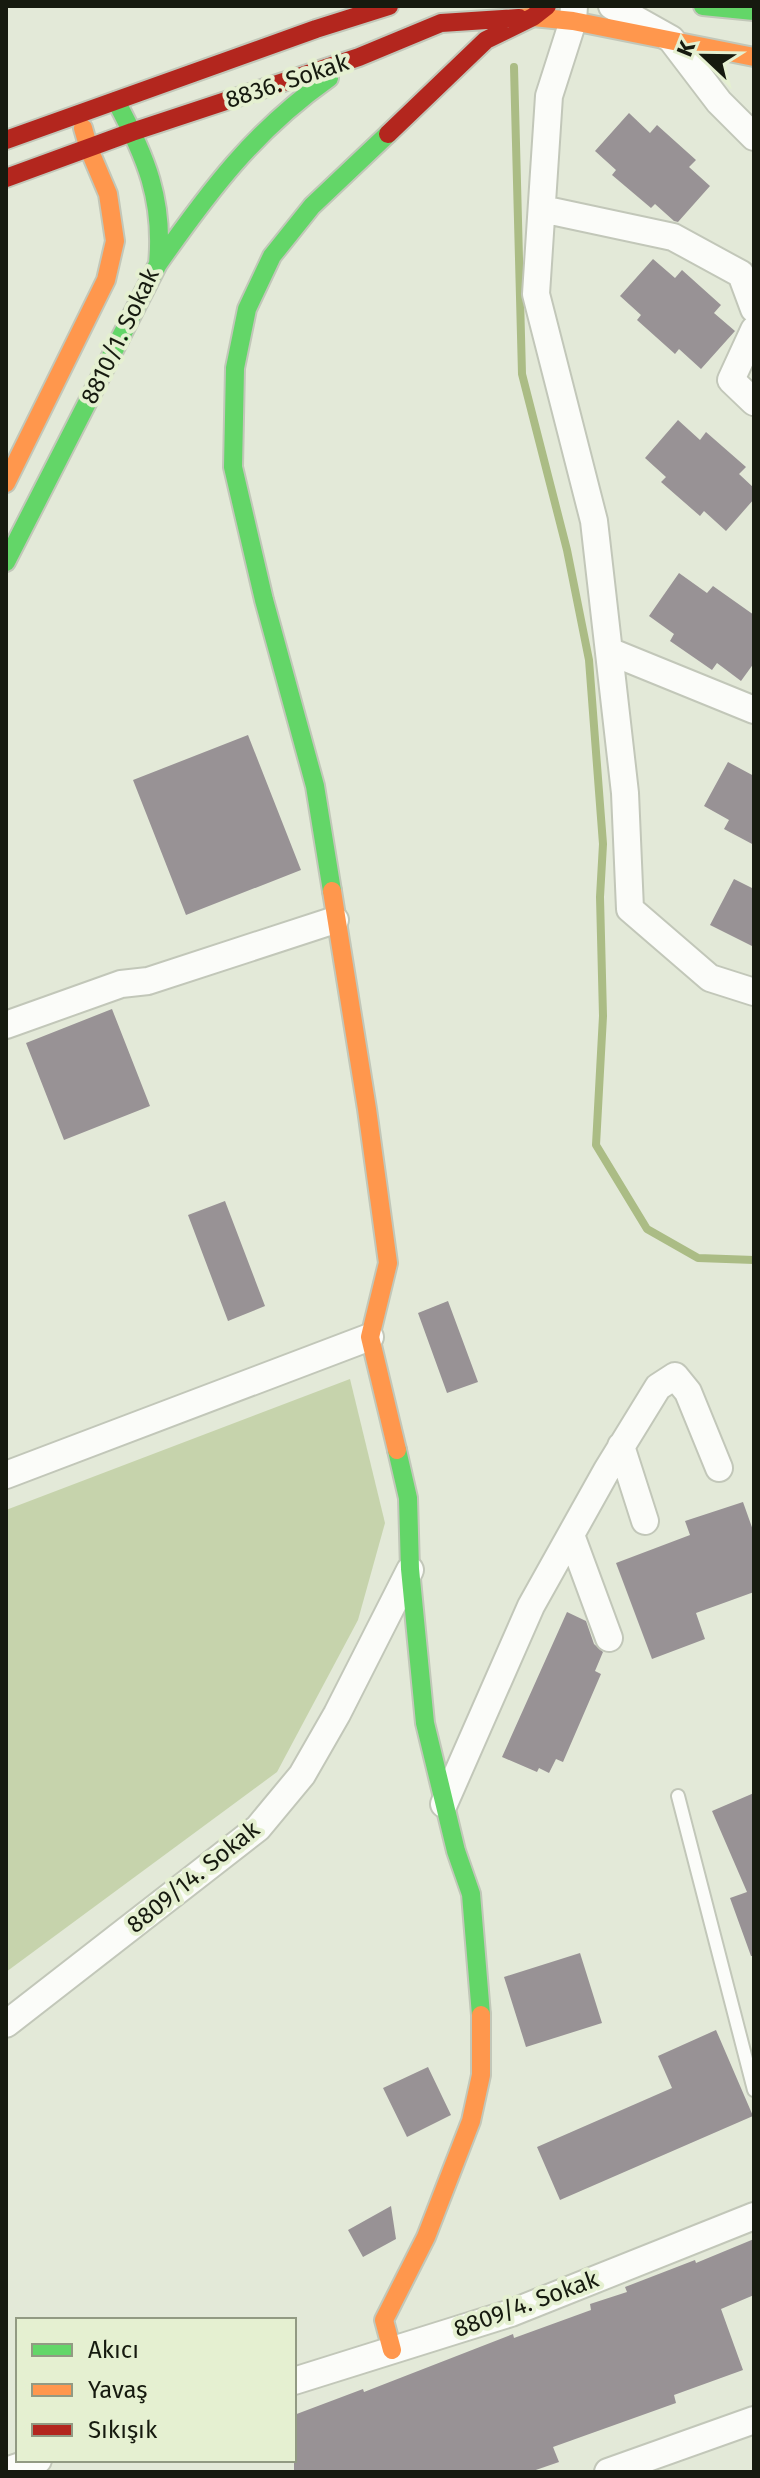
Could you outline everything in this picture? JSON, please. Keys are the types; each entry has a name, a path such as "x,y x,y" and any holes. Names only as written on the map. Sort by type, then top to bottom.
{"street":[{"path":"6,140 389,6"},
{"path":"612,6 671,39 719,102 754,137"},
{"path":"703,6 754,11"},
{"path":"392,2350 384,2320 426,2237 455,2169 471,2121 481,2075 481,1994 471,1894 456,1851 425,1723 410,1569 408,1498 370,1337 388,1263 367,1109 315,786 264,600 233,467 235,368 247,309 272,256 312,206 486,40 538,10"},
{"name":"8836. Sokak","path":"6,178 132,132 359,57 441,23 538,10 573,14 754,57"},
{"path":"573,14 549,96 536,294 594,521 625,793 630,909 710,978 754,992"},
{"path":"158,264 240,154 296,101 359,57"},
{"name":"8810/1. Sokak","path":"6,562 158,264 160,228 156,193 116,101"},
{"name":"8810/1. Sokak","path":"6,483 14,447 106,280 115,241 108,194 89,149 80,114"},
{"path":"542,209 673,237 741,274 754,309"},
{"path":"754,330 731,380 754,402"},
{"path":"609,651 754,710"},
{"path":"6,1025 121,984 148,981 335,920"},
{"path":"6,1475 370,1337"},
{"path":"444,1804 531,1606 621,1446 658,1387 675,1376 688,1392 719,1468"},
{"path":"621,1446 645,1521"},
{"path":"571,1535 609,1638"},
{"name":"8809/14. Sokak","path":"6,2024 258,1828 302,1775 337,1714 410,1569"},
{"name":"8809/4. Sokak","path":"296,2380 511,2313 754,2216"},
{"path":"608,2472 754,2420"}],"lane":[{"path":"678,1796 754,2090"}],"green space":[{"path":"350,1379 385,1523 358,1620 277,1772 6,1972 6,1510"}],"building":[{"path":"629,113 650,133 657,125 696,160 689,167 710,186 678,222 655,204 651,208 612,175 616,170 595,151"},
{"path":"653,259 675,278 682,270 721,305 714,313 735,331 701,369 679,349 675,354 637,320 641,315 620,296"},
{"path":"678,420 700,440 706,432 746,467 739,474 754,488 754,499 726,531 704,511 700,516 661,482 666,477 645,458"},
{"path":"679,573 707,593 713,586 754,615 754,663 741,681 717,663 712,670 670,641 674,634 649,616"},
{"path":"248,735 301,870 186,915 133,780"},
{"path":"728,762 754,776 754,845 724,829 729,820 704,806"},
{"path":"734,879 754,889 754,947 710,925"},
{"path":"112,1009 150,1106 64,1140 26,1043"},
{"path":"225,1201 265,1306 228,1321 188,1215"},
{"path":"448,1301 478,1382 447,1393 418,1313"},
{"path":"743,1502 754,1533 754,1592 696,1613 705,1639 652,1659 616,1563 690,1535 685,1521"},
{"path":"567,1612 586,1621 594,1644 603,1652 595,1671 601,1674 563,1762 556,1759 549,1773 539,1768 537,1772 502,1757"},
{"path":"754,1793 754,1956 751,1956 730,1898 747,1892 712,1811"},
{"path":"580,1953 602,2023 526,2047 504,1977"},
{"path":"716,2030 753,2116 560,2200 537,2147 672,2088 658,2056"},
{"path":"428,2067 451,2115 407,2137 383,2088"},
{"path":"391,2206 396,2239 363,2257 348,2230"},
{"path":"754,2239 754,2295 721,2309 743,2370 674,2395 676,2403 553,2447 559,2462 530,2472 294,2472 296,2414 363,2389 364,2392 513,2334 514,2338 591,2310 590,2304 627,2292 625,2287 695,2260 696,2263"}],"waterway":[{"path":"514,67 522,374 567,550 589,660 603,844 600,897 603,1016 596,1145 647,1229 698,1258 754,1260"}],"traffic: fast":[{"path":"703,6 754,11"},
{"path":"158,264 235,163 278,119 329,78"},
{"path":"6,562 158,264 155,199 144,160 116,101"},
{"path":"332,891 315,786 264,600 233,467 235,368 247,309 272,256 312,206 388,134"},
{"path":"397,1450 408,1498 410,1569 425,1723 456,1851 471,1894 481,2015"}],"traffic: slow":[{"path":"519,18 573,21 754,57"},
{"path":"6,483 106,280 115,241 108,194 83,128"},
{"path":"332,891 388,1263 370,1337 397,1450"},
{"path":"392,2350 384,2320 426,2237 471,2121 481,2075 481,2015"}],"traffic: jam":[{"path":"6,140 389,6"},
{"path":"388,134 486,40 533,17 547,6"},
{"path":"6,178 132,132 359,57 441,23 519,18"}]}
